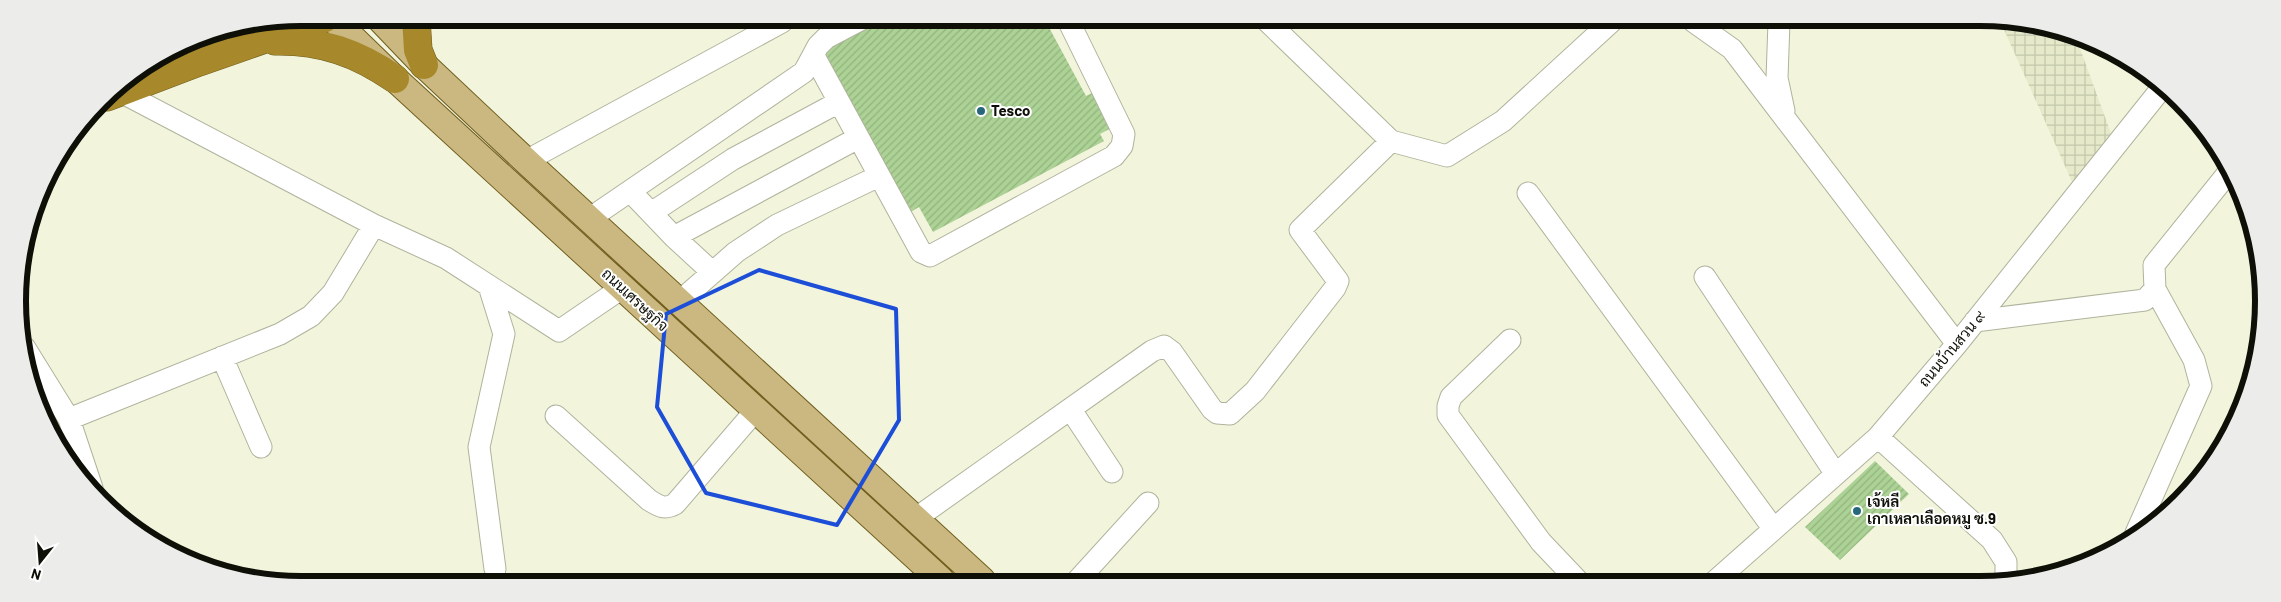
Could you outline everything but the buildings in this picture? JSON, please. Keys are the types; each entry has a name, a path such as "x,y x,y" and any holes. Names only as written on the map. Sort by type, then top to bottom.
{"highway":[{"path":"123,91 199,62 302,26"},
{"path":"416,26 416,34 424,65"},
{"path":"199,62 218,39"},
{"path":"249,44 278,41 315,43 357,56 395,80"}],"main road":[{"name":"ถนนเศรษฐกิจ","path":"340,26 395,80 937,576"},
{"name":"ถนนเศรษฐกิจ","path":"387,26 424,65 589,220 978,576"},
{"path":"756,410 775,390"}],"street":[{"path":"526,161 775,26"},
{"path":"589,220 804,72 818,46 826,38 849,26"},
{"path":"814,56 921,252 930,256 1114,156 1122,146 1124,134 1071,26"},
{"path":"1273,26 1390,141 1447,156 1503,120 1606,26"},
{"path":"1700,26 1732,49 1957,344"},
{"path":"1779,26 1777,78 1786,118"},
{"name":"ถนนบ้านสวน ๙","path":"1721,576 1878,437 1957,344 2159,92"},
{"path":"117,97 374,225 446,258 559,331 622,288"},
{"path":"652,213 733,159 839,102"},
{"path":"674,237 858,138"},
{"path":"915,519 1152,351 1164,346 1172,352 1212,409 1217,413 1230,414 1255,391 1335,288 1338,280 1300,230 1390,141"},
{"path":"679,302 736,252 777,225 879,176"},
{"path":"2140,524 2201,386 2194,360 2155,289 2154,265 2225,177"},
{"path":"630,191 674,237 712,272"},
{"path":"1528,193 1773,528"},
{"path":"69,418 280,334 311,316 333,293 374,225"},
{"path":"1705,277 1835,473"},
{"path":"489,286 504,334 479,447 495,568"},
{"path":"1975,321 2145,300 2155,289"},
{"path":"1510,340 1451,397 1448,415 1541,542 1573,576"},
{"path":"222,357 261,447"},
{"path":"34,362 69,418 76,458"},
{"path":"556,416 649,500 660,507 667,508 675,504 756,410"},
{"path":"1071,410 1112,472"},
{"path":"1878,437 1992,540 2006,562 2006,574"},
{"path":"1081,576 1148,503"}],"highlighted area":[{"path":"759,270 896,309 899,420 837,525 706,493 657,407 666,314"}],"shaded area":[{"path":"2003,28 2034,32 2079,45 2112,136 2073,184"}],"place":[{"name":"Tesco","path":"981,111"},
{"name":"เจ้หลี เกาเหลาเลือดหมู ซ.9","path":"1857,511"}]}
